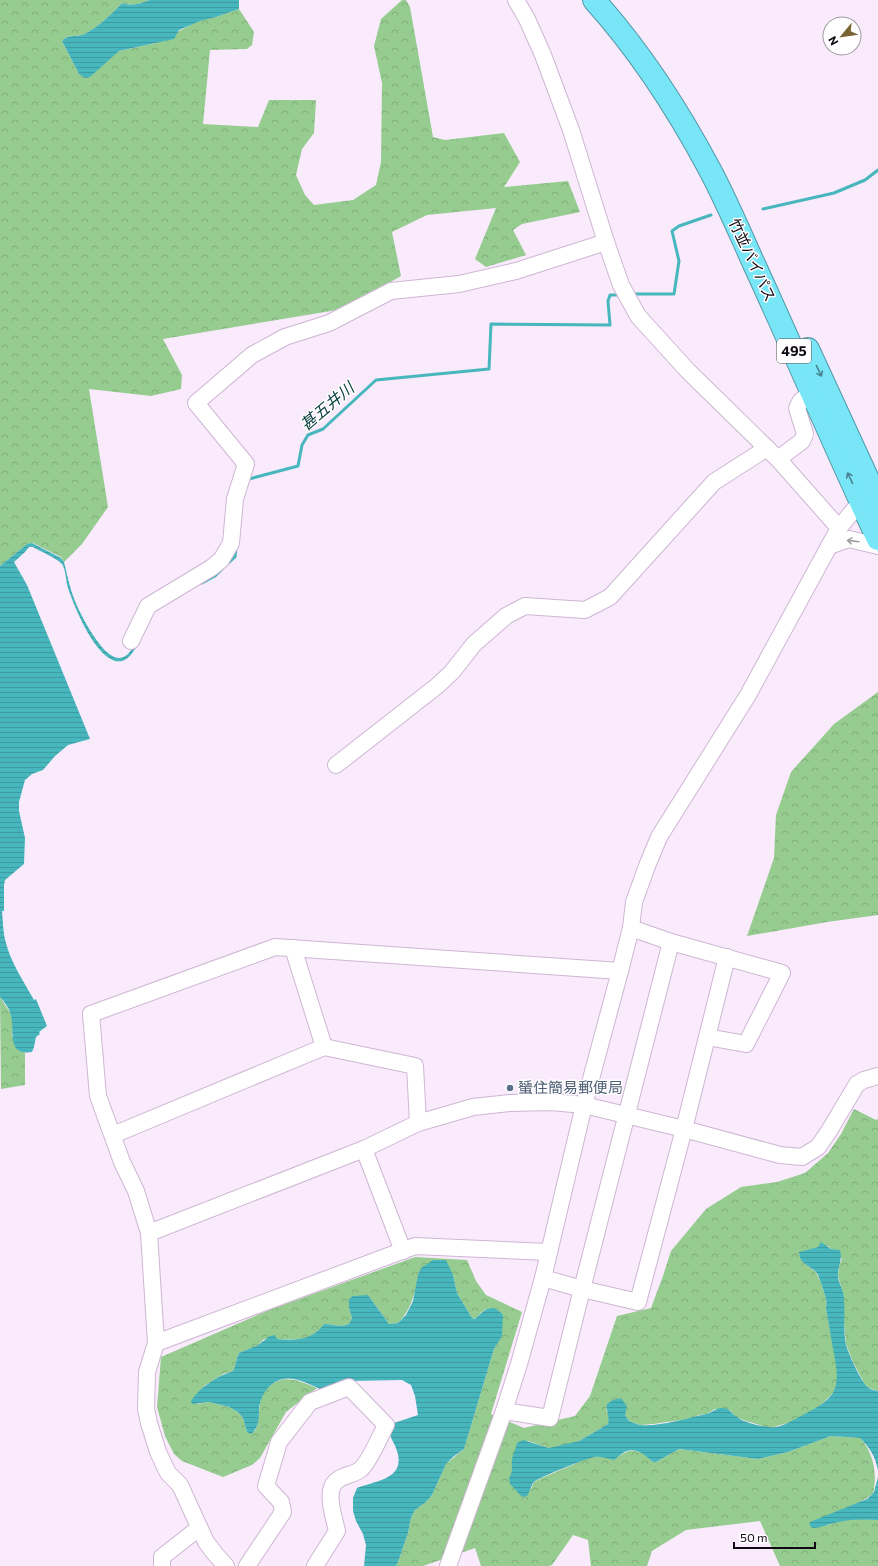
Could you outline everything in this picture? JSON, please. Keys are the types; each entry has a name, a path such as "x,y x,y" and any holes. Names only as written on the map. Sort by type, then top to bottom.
{"highway":[{"name":"竹並バイパス","path":"594,0 624,37 660,88 710,170 791,344 811,392 872,493"},
{"name":"竹並バイパス","path":"610,0 654,57 688,109 717,159 752,230 872,493 878,539"}],"street":[{"path":"516,0 527,19 543,55 571,130 621,285 638,316 688,371 773,453 839,528"},
{"path":"131,642 148,606 211,568 221,560 231,543 235,499 246,464 196,403 252,355 285,337 329,323 391,292 459,284 502,274 606,242"},
{"path":"336,765 437,686 452,672 474,644 506,616 525,606 585,610 610,597 714,482 773,453 802,441 805,434 797,408 800,402 811,392"},
{"path":"448,1566 504,1411 519,1364 543,1278 584,1105 620,972 634,902 646,866 659,837 748,695 839,528 872,493"},
{"path":"829,546 849,539 878,546"},
{"path":"630,928 671,942 782,973 746,1044 707,1037"},
{"path":"504,1411 550,1418 671,942"},
{"path":"226,1566 216,1556 206,1542 180,1485 168,1473 158,1452 146,1409 147,1372 156,1343 149,1233 136,1191 122,1162 98,1096 92,1014 275,947 620,972"},
{"path":"293,948 324,1047"},
{"path":"543,1278 638,1302 684,1129 727,957"},
{"path":"113,1135 324,1047 415,1066 418,1123"},
{"path":"149,1233 364,1149 418,1123 473,1107 510,1103 551,1102 584,1105 684,1129 780,1155 802,1157 818,1147 857,1084 864,1080 878,1076"},
{"path":"364,1149 403,1251"},
{"path":"156,1343 415,1246 548,1252"},
{"path":"247,1566 283,1512 281,1502 266,1486 278,1442 310,1402 349,1387 386,1425 361,1469 337,1479 332,1485 330,1503 337,1531 315,1566"},
{"path":"162,1566 162,1556 199,1528"}],"green space":[{"path":"0,0 150,0 132,5 122,3 109,16 87,33 66,37 62,41 79,74 94,73 110,57 119,51 156,43 200,20 216,17 239,9 254,32 252,45 247,49 210,50 203,124 258,127 269,100 316,100 314,133 302,149 296,175 305,195 314,205 353,200 376,185 381,162 382,83 374,46 381,19 402,0 406,0 410,7 433,137 445,140 504,133 520,162 504,187 568,181 580,212 522,224 513,230 526,255 486,267 475,259 496,208 427,215 392,232 401,276 343,309 163,339 182,375 181,389 151,396 89,389 108,507 82,544 64,562 61,557 33,543 27,544 0,566"},
{"path":"878,692 878,915 747,936 774,858 776,815 791,772 834,724"},
{"path":"0,997 11,1014 13,1026 12,1036 18,1050 25,1053 25,1085 1,1089"},
{"path":"854,1109 876,1120 878,1119 878,1391 869,1388 864,1383 846,1344 843,1312 844,1297 838,1276 839,1266 842,1259 828,1246 818,1247 799,1253 804,1263 818,1276 824,1291 838,1371 838,1382 833,1393 821,1405 791,1422 770,1428 736,1417 730,1410 715,1409 707,1414 689,1419 640,1425 629,1421 625,1415 606,1409 610,1418 608,1424 579,1441 566,1446 549,1448 528,1441 513,1466 513,1472 531,1489 534,1482 585,1459 591,1457 614,1457 629,1451 640,1452 653,1462 656,1462 679,1449 758,1459 788,1452 831,1436 860,1438 871,1456 875,1471 873,1493 825,1526 851,1520 878,1520 878,1566 780,1566 760,1521 686,1530 652,1551 647,1566 591,1566 588,1540 573,1535 552,1565 549,1566 481,1566 475,1548 423,1566 396,1566 408,1533 411,1518 415,1510 426,1502 432,1495 446,1464 464,1449 494,1349 500,1338 502,1330 498,1310 488,1309 475,1319 472,1318 457,1293 453,1275 416,1288 409,1307 398,1323 389,1324 368,1295 349,1308 352,1318 349,1324 339,1326 324,1324 318,1331 304,1338 289,1340 264,1339 258,1345 239,1353 233,1371 223,1374 204,1386 197,1404 209,1402 229,1407 238,1412 243,1418 247,1432 255,1431 258,1423 261,1398 266,1390 276,1382 287,1379 305,1383 317,1388 286,1412 260,1458 252,1465 223,1477 182,1461 174,1454 165,1436 157,1407 161,1357 269,1310 415,1257 467,1260 476,1281 486,1295 522,1312 491,1414 524,1428 575,1416 590,1396 617,1316 651,1308 671,1251 706,1209 741,1187 777,1182 805,1173 828,1153 841,1134"}],"water":[{"path":"150,0 239,0 239,9 200,21 179,30 174,39 119,51 90,77 85,78 79,74 62,41 67,37 87,33 109,16 122,3 132,5"},
{"path":"32,543 61,558 64,562 72,592 78,607 99,644 113,656 119,658 128,654 133,647 136,648 122,661 113,660 104,654 96,645 81,620 68,588 62,564 53,557 33,547 29,547 14,562 27,585 90,739 68,745 55,756 43,770 32,774 25,780 19,802 19,811 25,838 24,864 5,880 4,911 2,911 4,931 11,958 34,1000 36,999 47,1026 39,1032 40,1034 36,1037 32,1052 24,1052 18,1050 15,1046 13,1041 10,1013 0,997 0,566 27,544"},
{"path":"821,1242 831,1249 840,1250 841,1257 838,1277 844,1295 846,1345 862,1380 869,1388 878,1391 878,1470 872,1452 860,1438 831,1436 788,1452 758,1459 679,1449 656,1462 653,1462 641,1453 631,1450 624,1452 614,1460 595,1457 553,1472 534,1482 527,1496 522,1497 510,1484 509,1478 512,1470 512,1459 517,1443 523,1440 549,1448 579,1441 608,1424 609,1419 607,1404 613,1400 621,1398 627,1406 625,1415 629,1421 640,1425 682,1420 725,1408 748,1423 773,1427 778,1427 791,1422 823,1403 834,1392 837,1376 826,1309 826,1300 818,1275 801,1260 799,1252 818,1247"},
{"path":"433,1260 446,1260 453,1275 457,1293 472,1318 475,1319 489,1308 499,1311 503,1315 502,1336 494,1349 464,1449 446,1464 432,1495 426,1502 415,1510 411,1518 408,1533 396,1566 364,1566 366,1545 353,1511 353,1498 357,1488 388,1477 397,1468 399,1460 390,1429 391,1424 418,1415 415,1396 411,1385 402,1380 349,1381 325,1391 298,1380 287,1378 281,1379 270,1386 263,1396 260,1402 257,1426 251,1434 247,1432 243,1418 238,1412 229,1407 209,1402 192,1404 191,1401 199,1391 209,1383 233,1371 239,1353 258,1345 270,1336 275,1335 277,1339 291,1340 309,1336 324,1324 339,1326 349,1324 352,1318 349,1308 349,1299 353,1296 368,1295 389,1324 398,1323 406,1315 413,1301 418,1275 421,1268"},
{"path":"878,1477 878,1520 850,1520 815,1528 812,1528 809,1524 810,1522 867,1499 874,1492"}],"waterway":[{"name":"甚五井川","path":"763,209 834,193 865,180 878,170"},
{"name":"甚五井川","path":"631,294 674,294 679,261 672,231 679,226 711,215"},
{"name":"甚五井川","path":"247,481 249,479 298,466 302,445 308,435 323,429 376,380 489,369 491,324 610,325 608,301 610,295 620,295"},
{"name":"甚五井川","path":"226,565 235,557 236,547"},
{"name":"甚五井川","path":"202,583 215,576 222,569"}],"place":[{"name":"蜑住簡易郵便局","path":"510,1088"}]}
